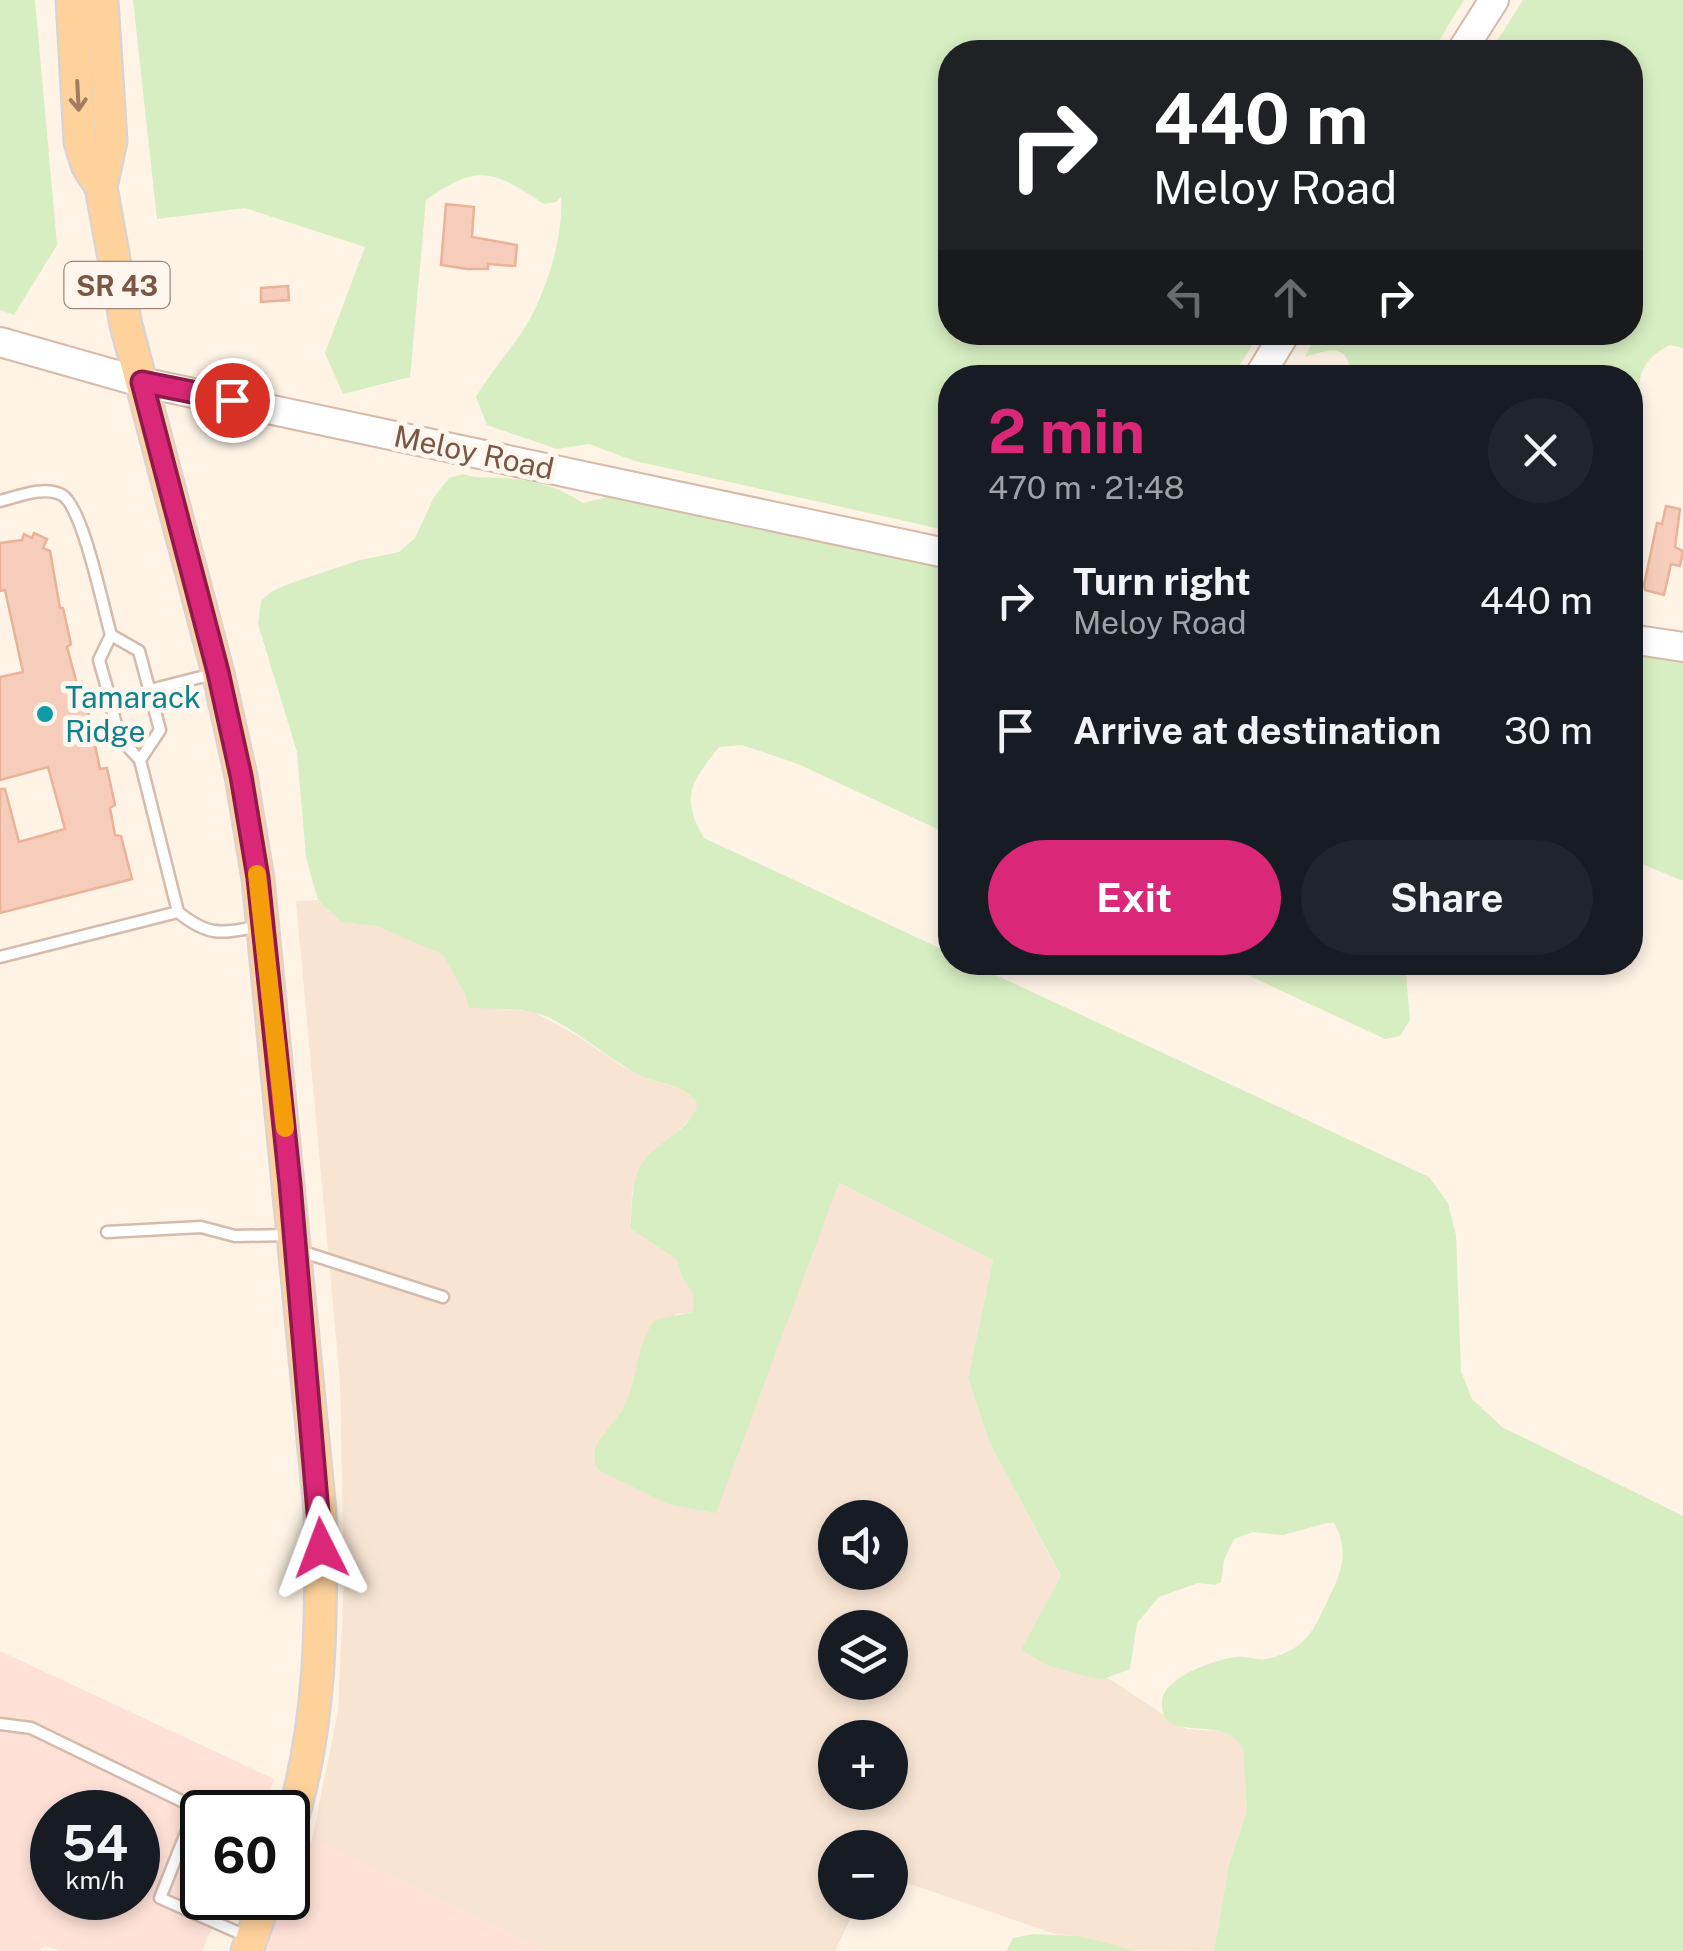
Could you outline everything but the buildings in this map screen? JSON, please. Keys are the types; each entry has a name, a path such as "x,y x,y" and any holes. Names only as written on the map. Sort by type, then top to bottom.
{"main road":[{"name":"SR 43","path":"72,0 80,142 87,165 101,187"},
{"name":"SR 43","path":"102,0 111,141 101,187 116,278 218,672 241,776 263,926 320,1511 322,1586 316,1705 299,1790"},
{"path":"249,1945 258,1920"}],"street":[{"path":"1469,40 1494,0"},
{"name":"Meloy Road","path":"0,342 142,382 938,551"},
{"path":"1643,641 1683,646"}],"lane":[{"path":"0,501 41,491 62,495 77,513 111,635 99,660 106,688"},
{"path":"111,635 140,651 160,730 140,760"},
{"path":"150,690 218,672"},
{"path":"113,712 120,738 140,760 178,912 198,929 218,934 263,926"},
{"path":"0,957 178,912"},
{"path":"106,1232 201,1227 295,1242 443,1298"},
{"path":"0,1724 31,1728 180,1800"},
{"path":"180,1848 160,1898 180,1909"},
{"path":"202,1920 249,1945"}],"shaded area":[{"path":"318,900 341,922 377,926 442,954 465,994 499,1009 534,1012 622,1066 688,1091 698,1102 694,1115 642,1165 632,1192 630,1227 676,1259 695,1305 692,1312 676,1314 636,1375 619,1417 602,1436 593,1456 598,1470 667,1504 716,1512 838,1183 993,1260 968,1378 989,1442 1061,1577 1049,1666 1109,1679 1186,1729 1229,1732 1240,1740 1247,1811 1229,1864 1214,1951 1122,1950 1079,1936 1055,1934 908,1883 908,1830 818,1830 818,1920 850,1920 835,1951 547,1951 312,1839 338,1712 344,1580 340,1381 296,901"},
{"path":"0,1651 274,1779 270,1790 180,1790 180,1920 215,1920 202,1951 60,1951 44,1945 40,1951 0,1951"},
{"path":"312,1839 547,1951 262,1951 276,1920 310,1920"}],"green space":[{"path":"0,0 35,0 57,245 14,315 0,310"},
{"path":"133,0 1464,0 1439,40 938,40 938,345 1252,345 1240,365 938,365 938,528 635,461 589,444 557,449 487,425 476,397 538,302 556,248 561,197 544,204 511,184 485,175 459,180 426,200 410,377 343,394 325,353 365,247 245,208 157,219"},
{"path":"1523,0 1683,0 1683,348 1670,345 1654,355 1643,370 1643,365 1350,365 1337,351 1305,357 1311,345 1643,345 1643,40 1498,40"},
{"path":"463,474 535,482 583,503 611,496 938,562 938,829 798,764 742,745 719,747 692,789 692,811 704,838 938,947 938,975 996,975 1429,1177 1448,1203 1456,1235 1461,1371 1472,1399 1502,1427 1683,1516 1683,1951 1214,1951 1229,1864 1247,1811 1243,1750 1236,1739 1224,1733 1171,1723 1164,1715 1162,1701 1172,1684 1205,1665 1237,1657 1271,1658 1303,1642 1318,1621 1340,1572 1342,1548 1338,1531 1334,1523 1327,1523 1283,1535 1253,1532 1234,1539 1224,1560 1221,1582 1198,1583 1159,1597 1137,1623 1130,1669 1101,1680 1049,1666 1021,1650 1061,1576 989,1442 968,1378 993,1260 839,1183 716,1513 667,1504 598,1470 594,1453 628,1398 648,1331 655,1320 692,1312 694,1305 676,1259 630,1228 634,1183 640,1166 691,1118 697,1102 681,1089 635,1072 545,1016 517,1010 469,1008 442,954 376,926 341,922 318,900 306,857 297,752 258,624 261,601 272,591 360,560 399,552 415,538 434,497 449,478"},
{"path":"1643,652 1683,657 1683,881 1643,864"},
{"path":"1248,975 1406,975 1410,1020 1400,1036 1385,1039"},
{"path":"1033,1934 1079,1936 1136,1951 1006,1951 1013,1938"}],"slow traffic":[{"path":"257,874 285,1128"}],"place":[{"name":"Tamarack Ridge","path":"45,714"}],"route":[{"path":"232,400 142,382 218,672 258,878 290,1184 321,1548"}]}
